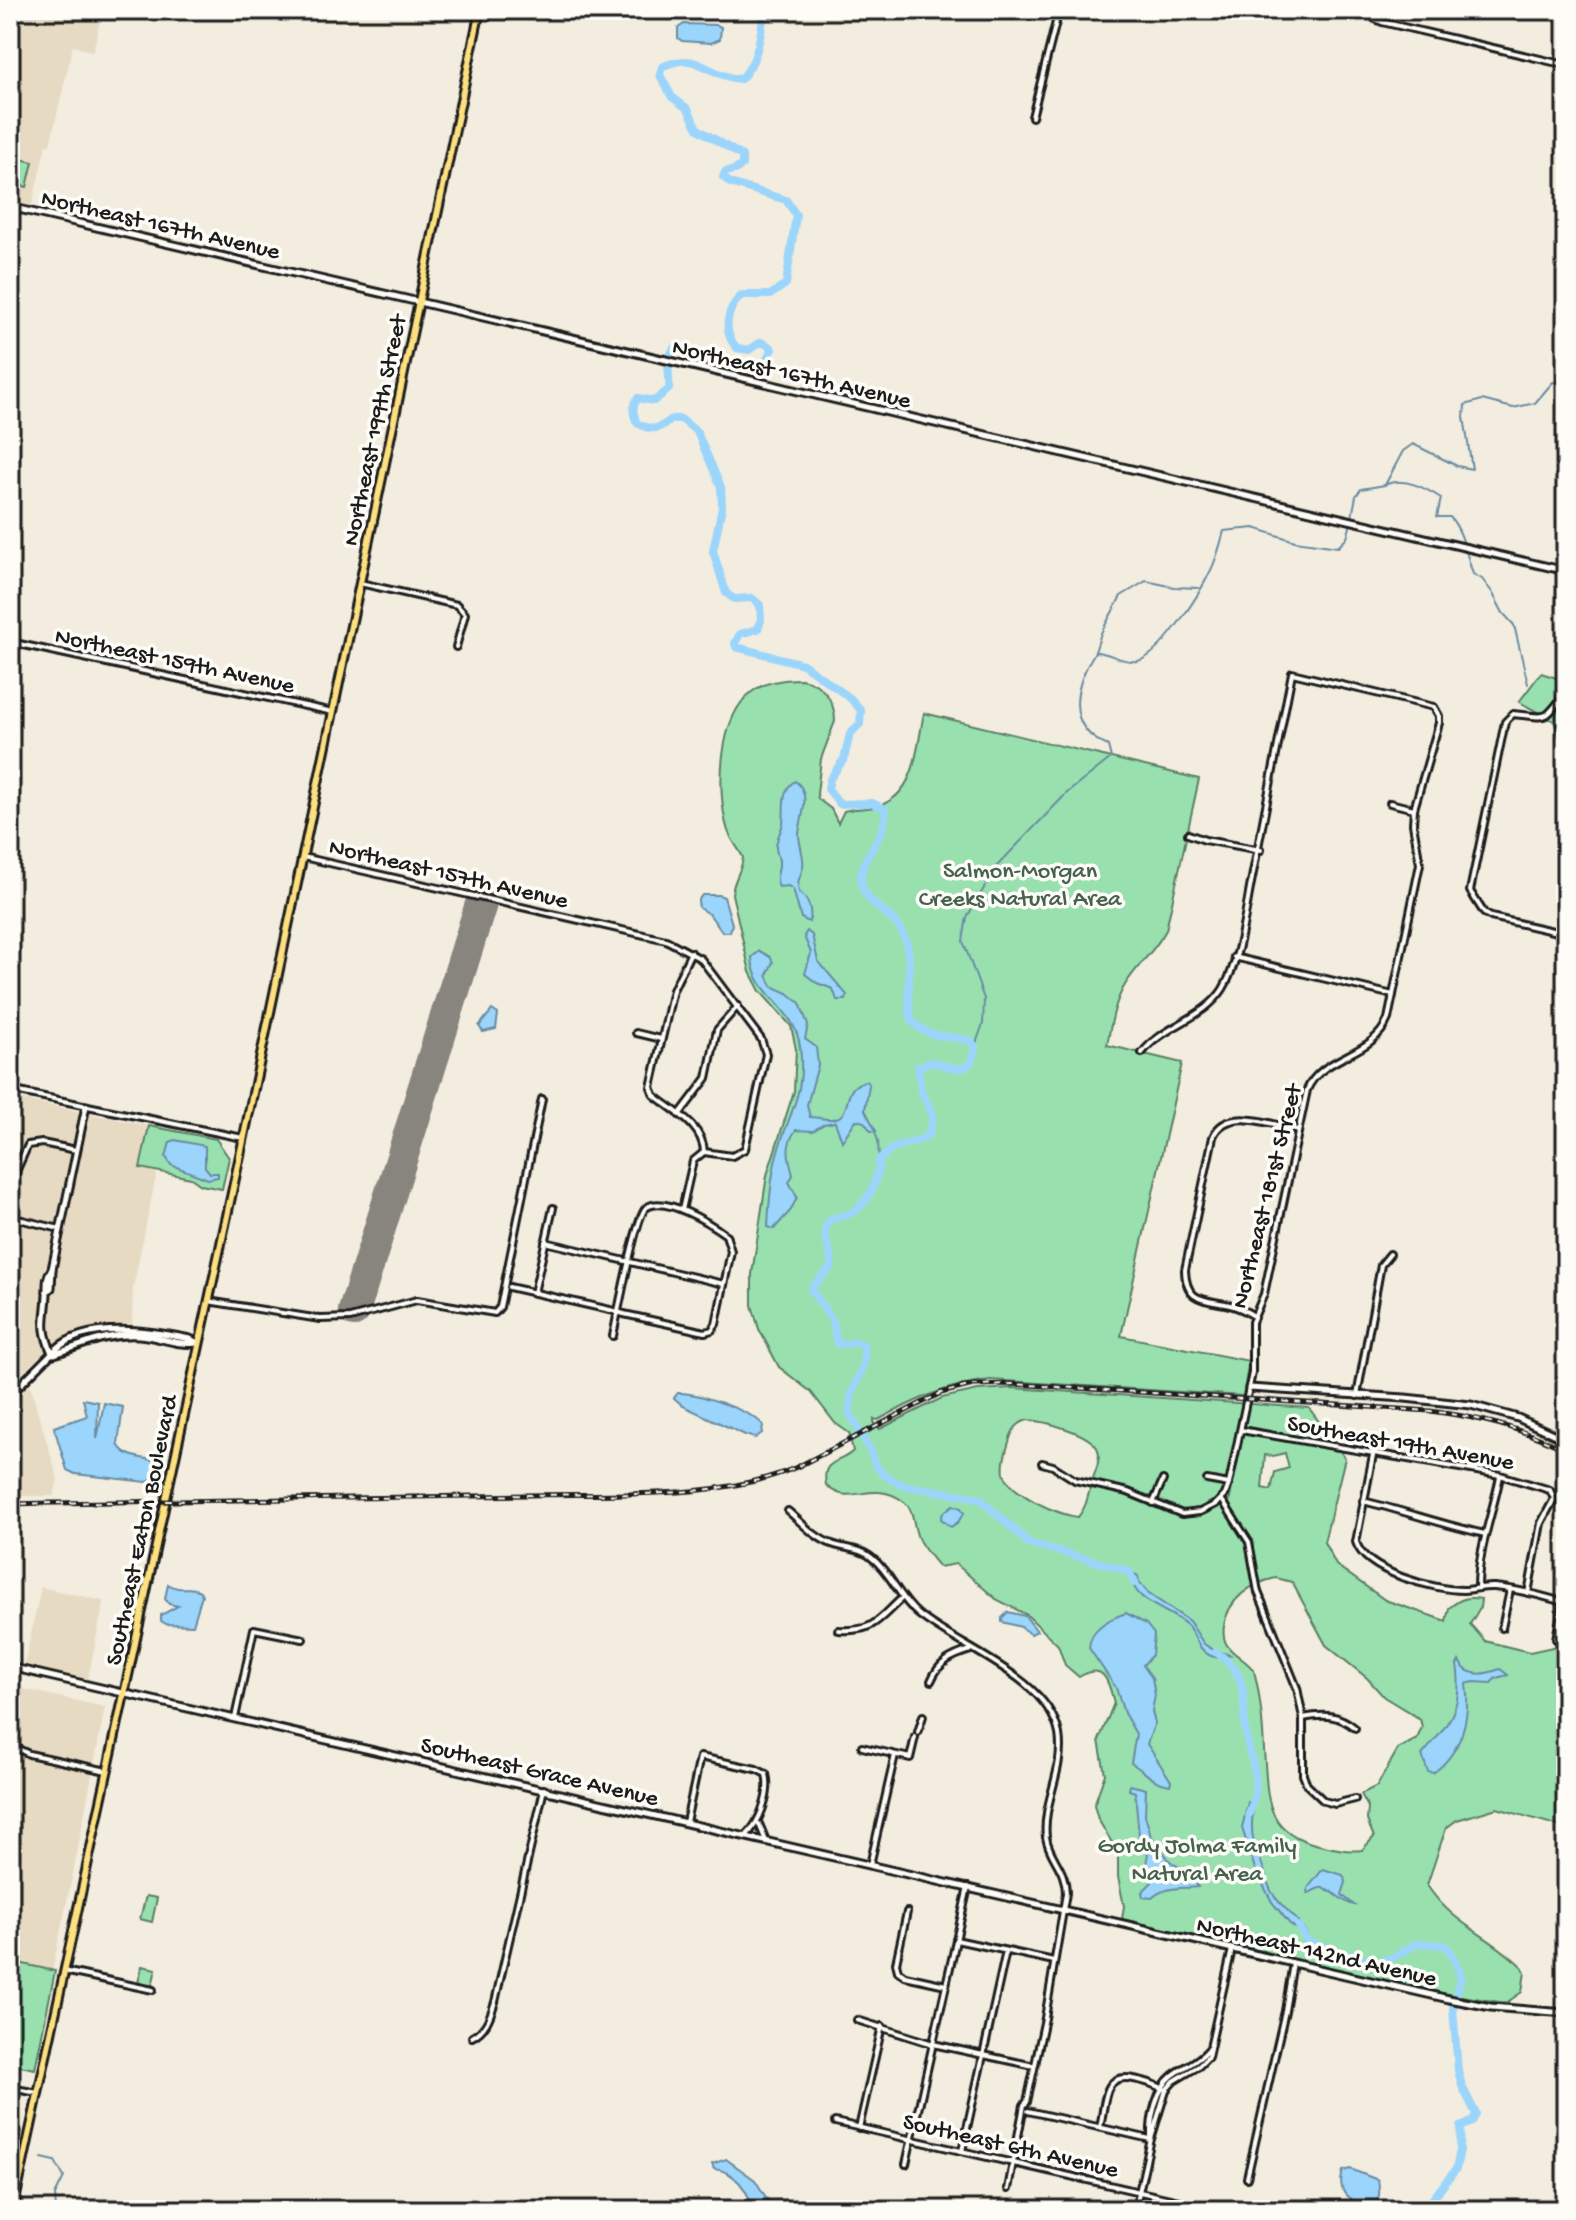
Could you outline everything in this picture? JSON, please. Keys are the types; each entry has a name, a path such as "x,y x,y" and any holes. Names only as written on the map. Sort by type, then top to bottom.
{"main road":[{"name":"Northeast 199th Street","path":"303,857 480,10"},
{"name":"Southeast Eaton Boulevard","path":"13,2210 303,857"}],"street":[{"path":"1032,117 1059,10"},
{"path":"1368,10 1382,22 1566,65"},
{"name":"Northeast 167th Avenue","path":"10,207 1566,571"},
{"path":"360,583 457,605 465,614 456,647"},
{"name":"Northeast 159th Avenue","path":"10,642 333,712"},
{"path":"1142,1053 1158,1037 1214,1000 1227,982 1260,849 1292,673 1434,707 1439,723 1414,809 1390,803"},
{"path":"1566,692 1550,714 1543,718 1513,714 1505,722 1470,881 1470,891 1484,913 1566,934"},
{"path":"1270,783 1277,784"},
{"name":"Northeast 181st Street","path":"1222,1500 1229,1484 1249,1388 1254,1316 1264,1294 1305,1098 1313,1078 1322,1069 1371,1043 1388,1019 1401,939 1420,864 1413,824 1414,809"},
{"path":"1188,834 1205,840 1260,849"},
{"name":"Northeast 157th Avenue","path":"303,857 666,940 691,952"},
{"path":"682,1210 693,1161 704,1152 732,1156 741,1153 746,1144 765,1050 738,1006 701,959 691,952 673,990 652,1090 700,1133 704,1152"},
{"path":"1234,957 1393,995"},
{"path":"679,1115 709,1074 717,1030 738,1006"},
{"path":"636,1033 661,1039"},
{"path":"10,1090 243,1138"},
{"path":"208,1301 337,1320 367,1315 417,1300 494,1313 500,1307 542,1099"},
{"path":"53,1354 43,1327 47,1291 51,1288 52,1269 86,1106"},
{"path":"1254,1316 1236,1306 1202,1300 1194,1296 1186,1282 1185,1270 1213,1137 1216,1129 1232,1119 1298,1130"},
{"path":"10,1185 25,1149 31,1144 42,1143 76,1150"},
{"path":"509,1287 618,1312 710,1331 716,1324 731,1251 730,1241 723,1233 682,1210 657,1205 646,1208 640,1216 618,1312 613,1336"},
{"path":"534,1293 553,1208"},
{"path":"10,1217 60,1229"},
{"path":"545,1242 724,1284"},
{"path":"1357,1396 1381,1265 1390,1254"},
{"path":"10,1395 55,1350 75,1340 115,1330 153,1331 198,1343"},
{"path":"1249,1388 1471,1405 1518,1418 1566,1440"},
{"name":"Southeast 19th Avenue","path":"1241,1430 1500,1475 1546,1488 1553,1494 1552,1503 1541,1523 1528,1593"},
{"path":"1373,1455 1356,1533 1358,1548 1384,1570 1400,1577 1459,1589 1510,1590 1564,1602 1556,1639"},
{"path":"1042,1463 1075,1480 1128,1492 1176,1513 1206,1510 1222,1500 1249,1542 1258,1592 1297,1688 1303,1718 1302,1764 1307,1785 1324,1801 1335,1804 1355,1799"},
{"path":"1478,1587 1485,1534 1500,1475"},
{"path":"1153,1503 1163,1480"},
{"path":"1207,1480 1229,1484"},
{"path":"1363,1501 1402,1510 1442,1525 1485,1534"},
{"path":"788,1511 824,1541 870,1556 886,1572 902,1598 945,1635 998,1663 1028,1687 1050,1712 1059,1733 1059,1764 1046,1840 1066,1879 1045,2018 1027,2102 1028,2111 1023,2120"},
{"path":"1502,1628 1510,1590"},
{"path":"838,1630 860,1632 875,1624 902,1598"},
{"path":"235,1718 254,1629 303,1639"},
{"path":"931,1681 937,1669 950,1656 973,1649"},
{"name":"Southeast Grace Avenue","path":"10,1667 1062,1909"},
{"path":"1303,1718 1333,1715 1355,1728"},
{"path":"862,1747 910,1758 923,1716"},
{"path":"10,1745 29,1754 107,1771"},
{"path":"870,1865 895,1755"},
{"path":"686,1822 700,1757 756,1769 766,1774 767,1783 759,1822 746,1836"},
{"path":"472,2037 485,2026 495,2002 544,1789"},
{"path":"759,1822 766,1841"},
{"path":"906,2164 968,1887"},
{"name":"Northeast 142nd Avenue","path":"1062,1909 1461,2002 1566,2013"},
{"path":"907,1912 896,1963 898,1971 905,1976 946,1985"},
{"path":"956,1940 1054,1961"},
{"path":"1135,2210 1151,2139 1150,2130 1164,2089 1171,2077 1198,2061 1210,2047 1232,1949"},
{"path":"962,2151 1006,1951"},
{"path":"1247,2178 1293,1963"},
{"path":"64,1971 153,1990"},
{"path":"857,2020 933,2044 1034,2066"},
{"path":"859,2128 882,2026"},
{"path":"1100,2127 1109,2086 1114,2079 1122,2076 1153,2083 1164,2089"},
{"path":"10,2088 38,2093"},
{"path":"1008,2189 1027,2102"},
{"path":"1028,2111 1151,2139"},
{"name":"Southeast 6th Avenue","path":"835,2122 1179,2201"}],"shaded area":[{"path":"10,10 102,10 93,52 73,46 31,210 10,205"},
{"path":"10,1097 149,1126 140,1168 157,1172 133,1288 132,1327 96,1330 63,1342 39,1357 10,1385"},
{"path":"29,1382 58,1479 54,1496 10,1496 10,1403"},
{"path":"41,1587 104,1601 88,1679 24,1666"},
{"path":"10,1686 105,1707 52,1971 10,1961"}],"green space":[{"path":"16,158 33,162 27,187 11,183"},
{"path":"1541,673 1566,681 1566,758 1554,721 1519,702"},
{"path":"801,679 815,684 826,693 834,713 835,721 821,759 817,794 818,799 831,809 838,823 844,811 881,805 902,790 917,753 924,713 1199,779 1166,930 1121,992 1107,1045 1182,1063 1121,1336 1249,1361 1243,1396 990,1380 932,1394 878,1420 874,1419 874,1425 880,1429 942,1398 978,1390 1013,1388 1309,1408 1345,1458 1324,1542 1336,1565 1385,1600 1446,1621 1449,1608 1457,1602 1468,1598 1481,1599 1480,1608 1470,1624 1485,1641 1530,1652 1566,1644 1566,1828 1497,1808 1457,1820 1446,1828 1427,1885 1448,1910 1523,1968 1522,1992 1506,2003 1442,1993 1122,1919 1124,1906 1118,1877 1118,1853 1098,1819 1094,1805 1105,1774 1099,1740 1114,1703 1104,1676 1095,1672 1079,1677 1065,1665 1058,1645 1027,1615 996,1599 956,1564 939,1567 920,1542 910,1509 903,1501 881,1492 843,1494 826,1485 829,1466 853,1451 849,1433 835,1423 811,1392 779,1367 759,1329 752,1305 752,1274 767,1175 794,1091 796,1049 791,1026 760,991 750,972 732,894 743,857 728,831 721,777 727,736 741,703 764,685","holes":["1028,1420 1056,1425 1087,1438 1098,1450 1097,1466 1078,1517 1036,1502 1008,1481 1004,1461 1010,1438 1018,1425","1232,1452 1238,1453 1229,1504 1235,1515 1233,1518 1219,1499 1225,1489","1285,1453 1289,1468 1275,1472 1271,1490 1262,1488 1265,1455","1276,1578 1292,1582 1326,1645 1367,1678 1384,1697 1420,1719 1422,1727 1417,1739 1398,1749 1377,1786 1361,1794 1368,1807 1367,1820 1374,1837 1362,1850 1340,1849 1301,1839 1287,1831 1272,1810 1266,1783 1261,1710 1254,1671 1230,1649 1223,1634 1226,1616 1236,1600 1250,1588"]},
{"path":"149,1126 216,1139 229,1158 222,1189 201,1185 191,1178 140,1168"},
{"path":"146,1896 157,1898 152,1922 140,1919"},
{"path":"10,1961 55,1971 35,2069 10,2064 14,2022 10,2020"},
{"path":"142,1966 156,1969 152,1986 138,1983"}],"water":[{"path":"684,24 717,25 721,27 720,39 711,43 682,41 678,38 678,28"},
{"path":"795,781 804,799 799,835 803,863 798,884 799,892 809,905 809,922 801,918 793,889 779,887 777,880 779,861 776,845 783,823 784,800 787,789"},
{"path":"702,895 724,897 732,924 730,932 722,932 710,915 699,908 698,901"},
{"path":"807,931 812,935 818,961 847,995 846,1000 837,1000 833,989 805,974 811,953 804,936"},
{"path":"760,951 773,962 767,975 772,986 800,1003 808,1025 805,1039 816,1047 818,1065 807,1105 810,1117 837,1118 845,1109 852,1089 866,1081 869,1085 865,1110 876,1131 871,1131 864,1122 856,1120 842,1141 835,1122 813,1131 796,1130 788,1152 793,1175 789,1182 797,1197 791,1210 774,1229 768,1227 773,1172 799,1090 801,1063 797,1033 791,1021 766,991 754,970 752,957"},
{"path":"492,1010 498,1014 496,1029 483,1032 479,1026"},
{"path":"175,1140 205,1146 205,1167 210,1173 218,1173 218,1177 208,1179 171,1165 166,1157 170,1142"},
{"path":"678,1393 736,1408 763,1425 762,1433 755,1438 745,1435 683,1406 674,1398"},
{"path":"83,1399 98,1402 97,1439 104,1403 123,1407 118,1444 130,1455 159,1461 162,1466 153,1480 147,1482 75,1474 67,1470 54,1427 87,1416"},
{"path":"953,1505 964,1513 951,1527 941,1519"},
{"path":"1130,1572 1138,1576 1149,1594 1189,1621 1204,1644 1230,1655 1218,1657 1206,1653 1188,1626 1137,1592"},
{"path":"168,1584 200,1591 202,1595 193,1625 161,1621 161,1615 178,1606 169,1604 165,1599"},
{"path":"1008,1612 1025,1616 1037,1631 1031,1634 1021,1627 1002,1622"},
{"path":"1126,1613 1146,1624 1154,1634 1152,1655 1143,1665 1152,1678 1155,1695 1152,1711 1155,1723 1147,1744 1171,1781 1170,1785 1154,1780 1131,1763 1136,1734 1124,1713 1116,1688 1089,1648 1097,1630 1107,1621"},
{"path":"1459,1661 1472,1673 1482,1674 1500,1669 1508,1675 1491,1683 1466,1684 1467,1709 1462,1734 1443,1765 1433,1773 1428,1772 1422,1755 1452,1715 1458,1693"},
{"path":"1130,1785 1146,1789 1145,1815 1151,1836 1170,1861 1192,1876 1198,1887 1168,1890 1152,1898 1143,1897 1142,1892 1152,1882 1154,1874 1146,1865 1148,1853 1139,1836 1135,1792 1129,1790"},
{"path":"1248,1802 1254,1804 1253,1838 1270,1888 1302,1926 1308,1938 1289,1923 1272,1902 1255,1869 1242,1828"},
{"path":"1323,1869 1343,1875 1346,1882 1342,1895 1354,1905 1323,1888 1308,1893 1308,1888"},
{"path":"726,2159 755,2180 774,2210 753,2210 740,2183 728,2173 714,2169 712,2164"},
{"path":"1350,2169 1378,2180 1379,2195 1371,2207 1351,2199 1343,2191 1343,2171"}],"waterway":[{"path":"761,10 764,13 757,48 741,79 685,61 662,67 660,75 672,97 688,109 698,129 742,156 742,165 725,172 723,177 730,183 786,200 796,215 786,284 770,295 742,295 729,314 729,335 737,348 749,350 761,342 771,347 772,351 765,362 744,366 675,347 668,363 669,389 654,401 638,398 634,413 637,423 647,428 681,419 697,432 721,487 722,507 713,551 726,593 734,599 752,598 760,605 758,629 740,634 736,647 803,664 850,698 861,710 860,724 850,734 844,759 830,779 828,789 840,804 872,803 885,809 883,828 865,861 861,878 866,895 896,923 906,940 912,1021 932,1034 969,1040 975,1046 973,1057 965,1067 930,1062 918,1067 921,1091 933,1115 929,1134 895,1147 879,1160 873,1186 865,1201 851,1213 829,1221 825,1235 831,1267 811,1289 833,1322 837,1343 864,1346 864,1364 852,1393 849,1412 883,1474 901,1485 979,1498 1029,1543 1119,1568 1129,1572 1135,1583"},
{"path":"1352,517 1356,496 1361,489 1385,485 1403,451 1413,444 1457,466 1472,469 1465,405 1482,400 1513,408 1535,403 1553,382 1566,384"},
{"path":"1387,484 1408,483 1441,498 1437,517 1450,517 1455,523 1473,574 1482,579 1514,625 1528,684"},
{"path":"975,1046 983,1024 984,999 963,941 967,917 997,866 1067,793 1111,758 1108,746 1084,728 1077,705 1082,678 1095,652 1137,661 1157,649 1189,609 1205,582 1224,531 1254,528 1295,541 1338,547 1347,538 1351,523"},
{"path":"1095,652 1101,633 1121,596 1146,581 1199,588"},
{"path":"875,1132 879,1160"},
{"path":"1216,1652 1233,1668 1242,1686 1245,1729 1256,1781 1249,1814"},
{"path":"1299,1927 1307,1941 1374,1962 1390,1959 1418,1943 1444,1945 1461,1975 1453,2009 1458,2070 1476,2114 1472,2122 1461,2127 1456,2169 1424,2210"},
{"path":"42,2158 55,2161 64,2177 55,2195 56,2210"}],"runway":[{"path":"354,1311 481,904"}],"railway":[{"path":"10,1504 629,1494 699,1490 766,1478 797,1467 941,1393 973,1385 1013,1384 1430,1411 1500,1424 1566,1450"}],"park label":[{"name":"Salmon-Morgan Creeks Natural Area","path":"1020,883"},
{"name":"Gordy Jolma Family Natural Area","path":"1197,1858"}]}
